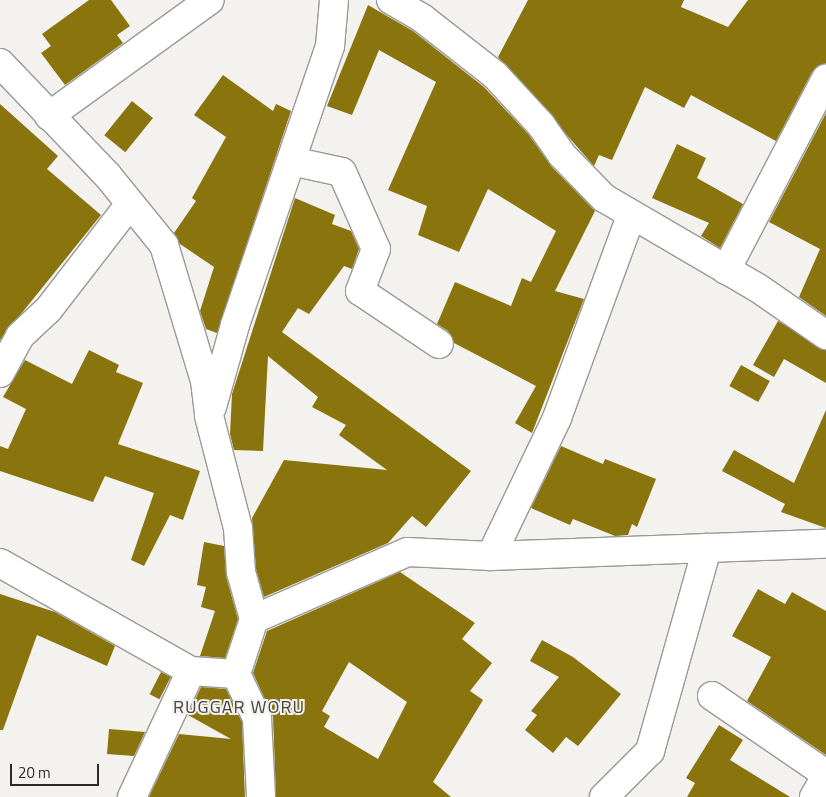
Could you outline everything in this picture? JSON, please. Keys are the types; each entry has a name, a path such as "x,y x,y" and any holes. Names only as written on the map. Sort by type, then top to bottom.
{"street":[{"path":"49,116 210,0"},
{"path":"210,416 235,325 330,46 334,0"},
{"path":"391,0 422,18 495,75 541,126 562,156 604,198 630,216 726,270 826,335"},
{"path":"0,63 130,204 164,245 205,381 210,416 232,502 241,572 254,619 236,674 257,718 261,797"},
{"path":"726,270 826,79"},
{"path":"291,161 342,172 376,249 360,291 438,344"},
{"path":"0,373 20,336 48,310 130,204"},
{"path":"491,556 557,418 630,216"},
{"path":"254,619 408,552 491,556 826,544"},
{"path":"604,797 650,751 707,548"},
{"path":"0,563 191,671 236,674"},
{"path":"132,797 191,671"},
{"path":"712,696 826,775 814,797"}],"building":[{"path":"89,0 111,0 130,26 117,35 123,43 65,85 41,53 51,46 42,34"},
{"path":"528,0 684,0 681,7 728,27 748,0 826,0 826,63 812,72 776,141 691,95 684,108 645,87 612,160 599,155 594,166 498,57"},
{"path":"368,5 413,31 484,87 529,135 551,166 595,211 555,291 584,299 532,433 515,423 536,386 454,343 448,331 437,324 455,282 511,306 522,278 531,282 556,231 488,189 459,252 418,235 427,206 388,190 436,82 379,50 352,115 327,106"},
{"path":"223,75 273,111 276,104 291,111 217,333 206,329 200,311 214,267 180,244 174,233 196,201 192,198 226,137 194,115"},
{"path":"132,101 153,118 125,152 104,135"},
{"path":"0,104 58,156 47,169 101,215 0,340"},
{"path":"826,113 826,316 799,297 820,249 769,222"},
{"path":"677,144 706,158 697,178 743,204 720,248 701,236 709,223 652,198"},
{"path":"295,198 335,215 332,224 351,231 359,249 352,269 344,266 309,314 298,308 282,332 471,471 426,527 412,516 388,543 264,597 256,569 252,518 284,460 387,470 339,435 346,425 312,407 318,397 268,356 263,451 234,450 230,434 232,394"},
{"path":"778,321 826,350 826,383 784,359 774,377 753,365"},
{"path":"89,350 119,365 116,372 143,383 118,444 200,471 183,520 170,515 144,566 131,560 154,493 105,476 93,502 0,471 0,446 8,449 26,409 3,397 25,360 72,384"},
{"path":"741,365 770,381 758,402 729,386"},
{"path":"826,410 826,528 781,512 785,504 722,471 734,450 794,483"},
{"path":"561,446 603,464 605,459 656,479 637,527 632,524 628,535 615,536 573,519 570,525 531,508"},
{"path":"204,542 224,546 226,576 238,619 225,658 200,656 215,611 201,607 206,587 197,585"},
{"path":"400,572 475,623 462,639 492,663 470,691 483,700 433,782 451,797 276,797 273,717 253,673 267,631","holes":["349,662 407,702 378,759 324,727 330,716 322,711"]},
{"path":"758,589 785,604 792,592 826,611 826,755 747,701 771,657 732,636"},
{"path":"0,594 55,612 115,646 107,666 37,635 3,730 0,730"},
{"path":"542,640 573,657 621,694 578,746 566,737 553,753 525,730 537,715 531,711 559,677 530,661"},
{"path":"161,672 171,677 159,699 150,694"},
{"path":"201,687 226,689 242,722 245,797 149,797 179,734 231,739 188,715"},
{"path":"719,725 743,740 730,760 790,797 687,797 695,783 686,778"},
{"path":"109,729 145,732 134,756 107,754"}],"district":[{"name":"RUGGAR WORU","path":"239,707"}]}
